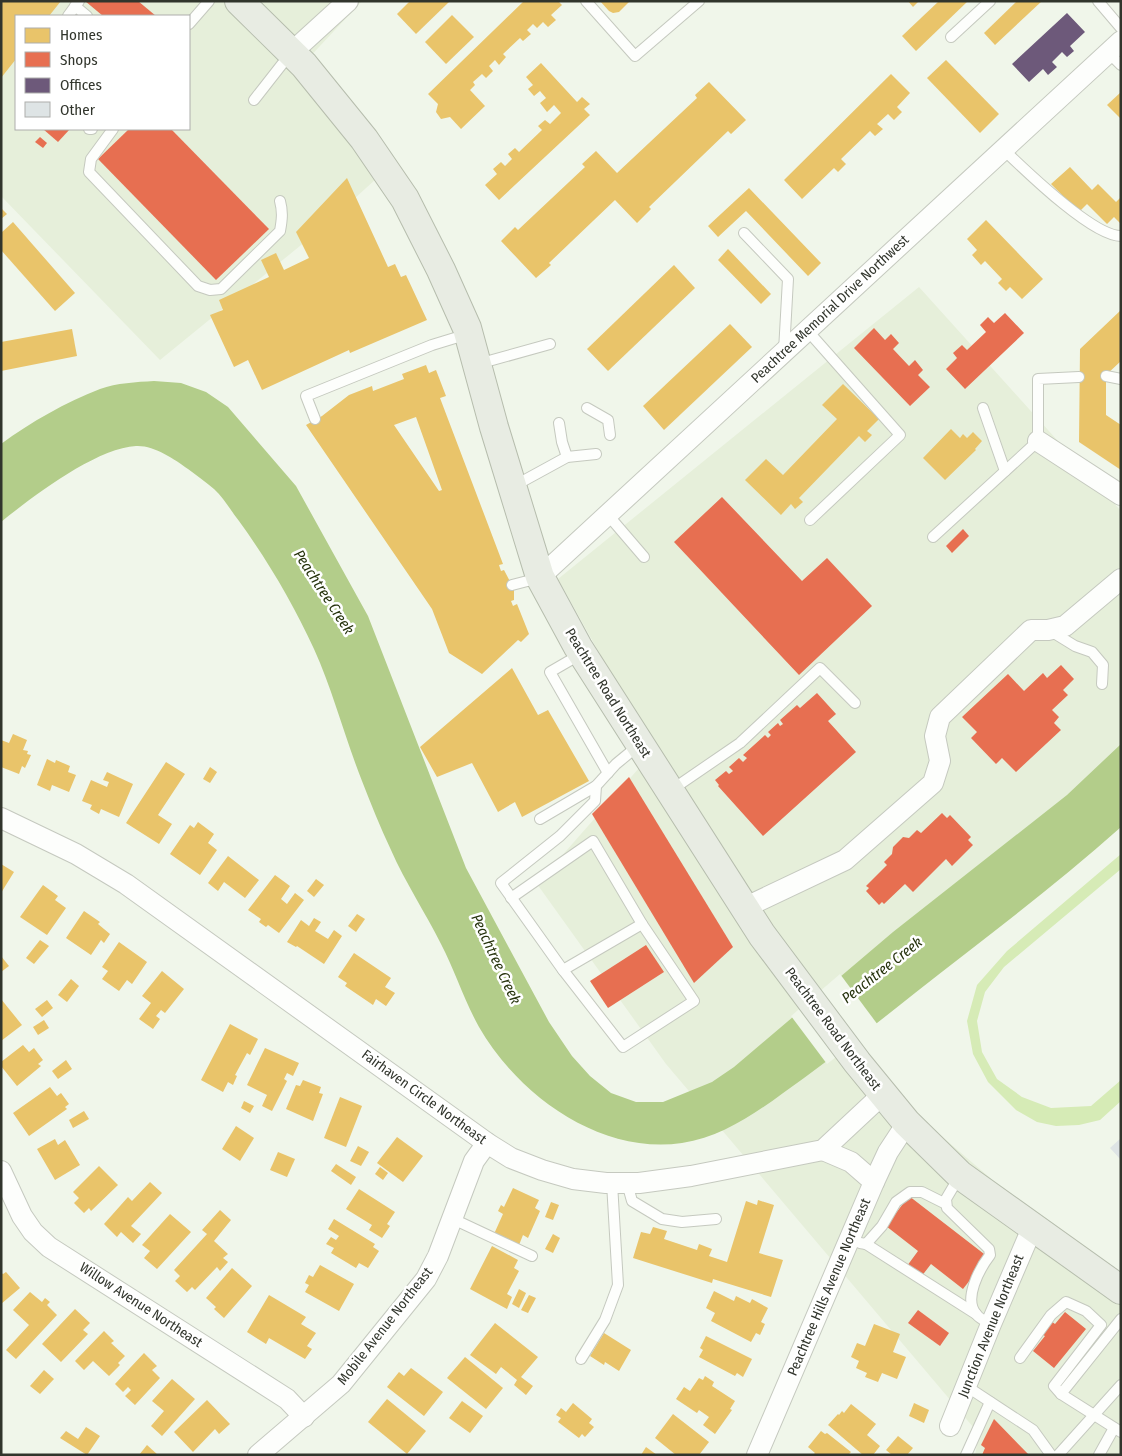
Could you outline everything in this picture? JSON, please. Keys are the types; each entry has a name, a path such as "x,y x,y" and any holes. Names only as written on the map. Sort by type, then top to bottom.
{"highway":[{"name":"Peachtree Road Northeast","path":"239,1 304,65 364,139 404,199 441,270 469,334 494,427 540,577 582,653 639,745 762,935 857,1062 907,1123 960,1175 1121,1290"}],"street":[{"path":"291,53 348,1"},
{"name":"Peachtree Memorial Drive Northwest","path":"540,577 1003,149 1116,52"},
{"path":"1038,441 1121,494"},
{"path":"744,908 845,860 933,782 940,761 935,736 940,717 1031,630 1048,630 1066,626 1121,579"},
{"name":"Fairhaven Circle Northeast","path":"1,818 76,854 126,884 487,1143 511,1158 542,1170 574,1179 620,1183 691,1176 823,1150"},
{"path":"874,1182 851,1162 823,1150 883,1094"},
{"name":"Peachtree Hills Avenue Northeast","path":"757,1455 858,1242 874,1182 888,1152 907,1123"},
{"name":"Mobile Avenue Northeast","path":"258,1455 341,1384 426,1279 438,1256 474,1161 487,1143"},
{"name":"Willow Avenue Northeast","path":"1,1171 22,1216 33,1232 49,1247 288,1399 304,1417"},
{"name":"Junction Avenue Northeast","path":"950,1426 966,1386 983,1319 1033,1226"}],"lane":[{"path":"190,23 209,1"},
{"path":"586,1 635,56 699,1"},
{"path":"951,37 990,1"},
{"path":"1098,1 1121,28"},
{"path":"69,15 77,4 86,15"},
{"path":"254,100 291,53"},
{"path":"112,130 91,159 89,172 198,286 210,290 221,289 280,232 283,219 280,201"},
{"path":"1003,149 1071,211 1104,232 1121,236"},
{"path":"744,232 788,279 784,352"},
{"path":"807,330 900,435 810,520"},
{"path":"315,419 306,396 432,345 469,334"},
{"path":"477,364 550,344"},
{"path":"1106,376 1121,379"},
{"path":"933,537 1038,441 1038,379 1079,377"},
{"path":"587,408 608,420 610,435"},
{"path":"983,408 1005,471"},
{"path":"559,423 567,457"},
{"path":"513,486 567,457 596,454"},
{"path":"608,514 644,557"},
{"path":"512,585 540,577"},
{"path":"1048,630 1075,646 1092,652 1103,665 1102,684"},
{"path":"582,653 550,672 608,773"},
{"path":"670,792 740,743 820,668 855,703"},
{"path":"540,819 596,786 616,764 639,745"},
{"path":"511,898 593,841 642,924 694,1001 623,1047 563,970 511,898 501,884 560,836 588,808 594,801 596,786"},
{"path":"563,970 642,924"},
{"path":"960,1175 946,1199 946,1204 947,1208 988,1249 990,1255 982,1266 973,1287 972,1303 983,1319"},
{"path":"620,1183 632,1201 662,1219 682,1222 716,1219"},
{"path":"581,1359 605,1320 618,1286 620,1183"},
{"path":"946,1204 922,1192 910,1192 896,1202 882,1226 858,1242 983,1319"},
{"path":"452,1218 532,1256"},
{"path":"1020,1358 1051,1314 1066,1302 1086,1311 1101,1325 1058,1390"},
{"path":"1058,1390 1121,1319"},
{"path":"1058,1455 1121,1385"},
{"path":"966,1386 1033,1430 1051,1455"},
{"path":"1058,1390 1117,1430 1099,1455"},
{"path":"966,1455 990,1402"}],"shaded area":[{"path":"1,1 362,1 305,62 387,169 322,228 160,360 1,196"},
{"path":"919,287 1121,511 1121,757 822,1004 877,1081 1064,1241 1121,1281 1121,1455 975,1455 979,1434 666,1064 537,884 654,751 558,579"},
{"path":"1121,854 1121,869 1004,967 985,992 977,1021 982,1052 997,1079 1022,1097 1051,1108 1091,1106 1121,1080 1121,1101 1100,1120 1079,1125 1056,1126 1037,1122 1016,1110 988,1082 973,1054 967,1021 977,985 1007,951"}],"water":[{"name":"Peachtree Creek","path":"154,381 181,383 206,392 228,407 296,486 368,616 466,868 549,1022 572,1056 590,1076 611,1093 636,1102 663,1102 712,1082 734,1067 893,932 1067,795 1121,744 1121,827 1045,891 874,1025 804,1078 746,1118 716,1134 682,1143 651,1144 621,1140 592,1130 564,1115 539,1097 516,1076 479,1027 441,944 402,874 383,833 314,649 270,567 218,493 170,457 157,450 136,446 102,455 84,464 47,487 1,522 1,444 49,413 87,394 113,385"}],"pier":[{"path":"840,974 878,1025 827,1064 791,1016"}],"building: Homes":[{"path":"1,1 61,1 50,15 15,15 15,60 1,78"},
{"path":"410,1 450,1 416,34 397,14"},
{"path":"524,1 558,1 562,5 551,15 556,20 548,27 543,22 537,28 533,24 527,30 531,34 523,41 520,38 503,54 506,57 499,65 495,60 489,66 493,71 486,78 482,74 473,82 475,85 470,90 485,106 461,129 450,117 441,119 436,112 438,104 428,94"},
{"path":"600,1 630,1 619,12 613,13"},
{"path":"908,1 919,1 913,7"},
{"path":"939,1 968,1 916,51 902,36"},
{"path":"1017,1 1042,1 995,45 984,33"},
{"path":"452,15 474,37 446,64 425,42"},
{"path":"946,60 999,114 980,133 927,78"},
{"path":"541,63 577,102 582,97 590,104 584,109 590,115 499,200 485,185 497,174 493,169 501,162 505,166 512,159 508,154 515,148 519,152 542,130 538,126 545,120 550,124 561,113 554,105 547,112 540,103 546,98 540,91 534,96 528,89 533,85 526,77"},
{"path":"891,74 910,93 897,107 902,112 894,120 888,114 877,124 883,129 875,136 870,131 841,159 846,164 838,172 834,168 802,199 784,180"},
{"path":"709,82 746,120 731,134 728,131 649,207 651,209 637,223 615,200 549,263 551,265 536,278 501,241 515,227 518,230 585,167 582,164 596,151 617,173 697,98 695,95"},
{"path":"1121,92 1121,119 1107,105"},
{"path":"1070,167 1092,190 1098,184 1116,202 1121,197 1121,224 1114,217 1107,224 1087,204 1079,212 1051,184"},
{"path":"347,178 388,267 395,264 401,277 406,275 427,320 350,353 349,350 262,390 248,360 234,367 210,315 223,310 219,300 269,277 261,260 276,253 284,270 309,258 296,232"},
{"path":"749,188 821,263 808,276 746,211 718,237 708,226"},
{"path":"1,208 7,214 1,219"},
{"path":"986,220 1043,279 1022,299 1010,287 1006,291 998,283 1002,279 985,261 981,265 972,255 977,250 967,239"},
{"path":"13,222 75,293 55,311 1,250 1,233"},
{"path":"728,249 771,294 761,304 718,260"},
{"path":"674,265 695,288 608,371 587,349"},
{"path":"1121,310 1121,361 1106,375 1106,415 1121,425 1121,470 1079,442 1080,349"},
{"path":"730,324 752,347 664,430 643,406"},
{"path":"72,329 77,356 1,371 1,342"},
{"path":"426,365 429,373 436,370 446,396 440,398 503,564 499,565 501,571 504,570 514,589 514,600 511,601 513,606 517,604 529,634 521,642 518,640 482,674 449,653 432,609 306,425 322,416 349,395 372,386 373,391 404,379 402,374","holes":["416,417 442,490 439,491 394,425"]},
{"path":"843,384 879,419 867,431 872,435 865,442 859,436 799,498 803,502 795,509 791,504 781,515 745,480 766,459 783,475 837,419 822,405"},
{"path":"951,429 960,438 963,434 967,438 973,432 982,441 976,450 945,480 923,458"},
{"path":"512,668 538,715 548,710 589,781 522,817 515,802 498,812 472,763 437,777 420,747"},
{"path":"13,734 27,740 23,750 28,751 27,754 31,755 25,768 22,766 19,774 1,767 1,740 9,743"},
{"path":"47,759 55,763 56,760 70,766 68,772 76,775 69,792 52,785 50,791 37,785"},
{"path":"166,762 185,774 158,815 172,824 159,844 126,823"},
{"path":"210,767 217,772 210,783 203,779"},
{"path":"107,772 133,784 119,817 101,809 99,814 90,809 92,805 82,801 91,780 107,787 109,782 103,780"},
{"path":"198,822 214,834 208,843 217,850 200,875 170,854 190,825 194,828"},
{"path":"228,856 259,880 245,898 224,882 218,891 208,883"},
{"path":"1,864 14,872 1,893"},
{"path":"275,875 290,886 281,899 287,904 295,893 304,900 279,933 268,925 266,927 259,922 261,919 248,910"},
{"path":"316,879 324,885 314,897 307,891"},
{"path":"43,885 58,896 55,900 66,908 47,935 20,917"},
{"path":"84,911 100,922 98,924 110,934 104,943 101,940 91,955 66,938"},
{"path":"357,914 365,919 356,932 348,926"},
{"path":"314,918 321,922 315,931 328,939 334,930 342,936 324,964 297,946 287,942 301,920 309,926"},
{"path":"40,940 49,946 34,964 26,958"},
{"path":"119,942 147,962 132,984 127,980 119,991 102,979 108,971 102,967"},
{"path":"354,953 391,978 385,987 395,993 386,1006 376,999 373,1005 345,986 347,983 338,977"},
{"path":"1,956 9,966 1,972"},
{"path":"162,971 184,989 165,1013 161,1010 156,1016 160,1019 153,1029 139,1019 151,1003 142,996"},
{"path":"71,979 79,986 67,1002 58,995"},
{"path":"1,999 22,1025 1,1041"},
{"path":"47,1000 53,1008 42,1017 35,1009"},
{"path":"44,1020 49,1028 38,1035 33,1027"},
{"path":"230,1024 258,1039 250,1055 247,1053 235,1075 237,1076 233,1085 228,1082 223,1092 201,1080"},
{"path":"23,1045 29,1052 34,1048 43,1060 38,1064 41,1066 17,1086 1,1066 1,1062"},
{"path":"265,1048 299,1063 293,1076 287,1073 284,1079 287,1081 272,1111 262,1106 267,1095 247,1085"},
{"path":"66,1060 72,1069 58,1079 52,1071"},
{"path":"303,1080 321,1087 319,1093 323,1094 313,1121 286,1109 296,1085 300,1086"},
{"path":"50,1087 57,1096 61,1093 69,1104 65,1107 67,1109 29,1136 13,1113"},
{"path":"340,1097 362,1106 346,1147 324,1138"},
{"path":"244,1101 254,1106 250,1113 241,1108"},
{"path":"84,1111 89,1119 73,1128 69,1120"},
{"path":"236,1126 254,1138 240,1161 222,1149"},
{"path":"397,1137 423,1156 403,1182 377,1163"},
{"path":"55,1139 58,1145 65,1140 80,1165 55,1180 37,1149"},
{"path":"358,1146 369,1152 361,1166 350,1161"},
{"path":"278,1152 295,1159 287,1177 270,1170"},
{"path":"336,1164 356,1177 351,1185 331,1171"},
{"path":"99,1166 118,1185 91,1211 89,1208 84,1213 74,1203 79,1198 73,1192"},
{"path":"380,1167 388,1173 383,1180 375,1174"},
{"path":"150,1182 162,1193 131,1226 141,1234 133,1243 121,1232 117,1237 104,1224 128,1197 132,1201"},
{"path":"513,1188 539,1200 535,1208 540,1211 528,1238 523,1235 519,1245 494,1234 503,1214 498,1211 501,1205 504,1207"},
{"path":"359,1189 395,1212 387,1224 390,1226 382,1238 369,1230 372,1225 346,1209"},
{"path":"758,1200 774,1205 759,1253 783,1260 771,1297 713,1279 712,1283 633,1258 641,1232 650,1234 653,1227 667,1231 664,1239 697,1250 699,1244 712,1249 709,1256 727,1262 746,1201 757,1205"},
{"path":"551,1202 559,1205 553,1220 545,1217"},
{"path":"220,1210 231,1220 214,1241 228,1254 223,1258 228,1262 220,1271 217,1267 195,1290 192,1287 187,1292 175,1281 180,1276 174,1270 207,1234 202,1230"},
{"path":"170,1214 191,1232 157,1269 144,1258 150,1251 142,1245"},
{"path":"334,1219 375,1244 373,1247 379,1251 368,1268 359,1263 356,1268 331,1253 334,1248 326,1244 331,1237 336,1240 339,1236 328,1229"},
{"path":"553,1234 560,1238 553,1253 545,1249"},
{"path":"492,1246 518,1260 514,1268 519,1271 507,1294 512,1297 507,1309 470,1289"},
{"path":"320,1265 354,1284 339,1311 305,1292 309,1285 305,1283 309,1275 313,1277"},
{"path":"232,1268 252,1286 224,1318 206,1298"},
{"path":"6,1272 20,1288 1,1304 1,1273"},
{"path":"519,1289 526,1293 519,1308 512,1304"},
{"path":"714,1291 734,1301 736,1296 750,1303 752,1299 768,1308 761,1322 765,1324 760,1335 756,1333 751,1342 711,1321 715,1313 706,1308"},
{"path":"30,1292 42,1302 45,1298 50,1302 47,1305 57,1315 16,1359 6,1350 29,1325 13,1310"},
{"path":"269,1295 306,1317 301,1324 316,1333 307,1346 312,1349 305,1359 269,1338 266,1344 247,1332"},
{"path":"529,1295 536,1298 528,1313 521,1310"},
{"path":"75,1309 90,1323 83,1330 88,1334 61,1362 42,1344"},
{"path":"495,1323 538,1357 521,1377 533,1386 526,1395 514,1385 517,1380 501,1367 496,1374 470,1355"},
{"path":"874,1324 900,1334 893,1352 906,1357 897,1379 882,1373 878,1382 865,1377 867,1373 856,1368 859,1361 851,1357 857,1343 865,1346"},
{"path":"104,1331 114,1341 111,1343 125,1356 118,1363 120,1365 109,1376 93,1361 84,1370 75,1361"},
{"path":"604,1333 631,1350 619,1371 605,1362 604,1365 590,1356"},
{"path":"706,1336 752,1359 743,1377 737,1373 735,1376 699,1357 703,1350 700,1348"},
{"path":"144,1353 157,1366 152,1370 160,1378 135,1405 125,1396 131,1390 128,1387 123,1392 115,1384"},
{"path":"465,1357 503,1388 486,1409 447,1378"},
{"path":"411,1368 443,1392 424,1416 387,1387 399,1372 404,1376"},
{"path":"44,1370 54,1379 40,1394 30,1386"},
{"path":"705,1376 714,1382 712,1386 735,1401 730,1409 732,1410 715,1434 703,1425 709,1417 699,1410 697,1413 676,1399 684,1387 690,1391 699,1378 703,1380"},
{"path":"172,1379 195,1399 162,1436 151,1426 164,1411 152,1401"},
{"path":"387,1399 426,1431 407,1454 368,1422"},
{"path":"207,1400 230,1424 219,1434 215,1429 193,1452 174,1432"},
{"path":"462,1401 483,1416 470,1433 449,1418"},
{"path":"573,1403 592,1419 589,1423 594,1427 585,1437 582,1434 579,1438 558,1422 561,1418 556,1415 561,1408 566,1412"},
{"path":"914,1403 929,1410 924,1423 909,1416"},
{"path":"851,1404 876,1424 867,1435 880,1446 873,1455 863,1455 828,1425 842,1411 844,1413"},
{"path":"673,1414 709,1442 699,1455 676,1455 655,1438"},
{"path":"86,1427 100,1436 87,1455 60,1438 66,1431 78,1439"},
{"path":"821,1431 825,1434 827,1433 851,1452 848,1455 813,1455 815,1453 808,1447"},
{"path":"898,1436 913,1448 907,1455 892,1455 886,1450"},
{"path":"147,1445 158,1455 139,1455"},
{"path":"646,1447 657,1455 641,1455"}],"building: Shops":[{"path":"85,1 138,1 155,15 102,15"},
{"path":"44,130 69,130 58,142"},
{"path":"128,130 172,130 269,229 216,280 98,159"},
{"path":"40,137 47,143 43,148 35,142"},
{"path":"1005,313 1024,333 965,389 946,369 957,358 953,353 962,345 967,350 986,332 980,325 988,317 994,323"},
{"path":"874,328 885,340 891,334 899,343 893,349 909,366 915,360 923,370 918,375 930,387 910,406 854,348"},
{"path":"722,497 802,581 827,558 872,606 799,675 674,542"},
{"path":"963,529 969,536 952,553 946,546"},
{"path":"1061,665 1074,679 1063,690 1068,695 1052,710 1059,717 1054,723 1061,730 1016,772 1002,758 996,764 971,738 977,732 962,717 1008,674 1024,691 1043,673 1047,678"},
{"path":"817,693 836,714 828,721 856,752 763,836 718,786 715,780 726,771 729,774 733,771 729,767 739,758 743,762 747,758 743,755 765,735 768,738 771,735 768,732 778,723 780,726 783,724 780,720 797,705 800,708"},
{"path":"629,777 733,947 694,983 592,814"},
{"path":"942,813 947,818 950,815 971,837 968,840 973,845 952,866 946,859 913,892 905,884 884,904 882,902 879,905 866,891 869,888 866,886 887,865 884,862 892,854 893,847 903,837 909,838 917,830 921,833"},
{"path":"646,945 664,972 608,1008 590,981"},
{"path":"909,1196 988,1257 963,1289 931,1264 921,1277 907,1266 918,1251 886,1226"},
{"path":"918,1310 949,1333 940,1346 908,1323"},
{"path":"1065,1312 1086,1329 1054,1368 1033,1351 1045,1336 1041,1334 1051,1321 1055,1324"},
{"path":"994,1419 1029,1455 982,1455 985,1448 981,1445"}],"building: Offices":[{"path":"1067,13 1085,32 1070,46 1074,51 1067,57 1062,52 1052,62 1057,67 1048,75 1043,69 1029,82 1012,64"}],"building: Other":[{"path":"1121,1138 1121,1160 1110,1148"}]}
